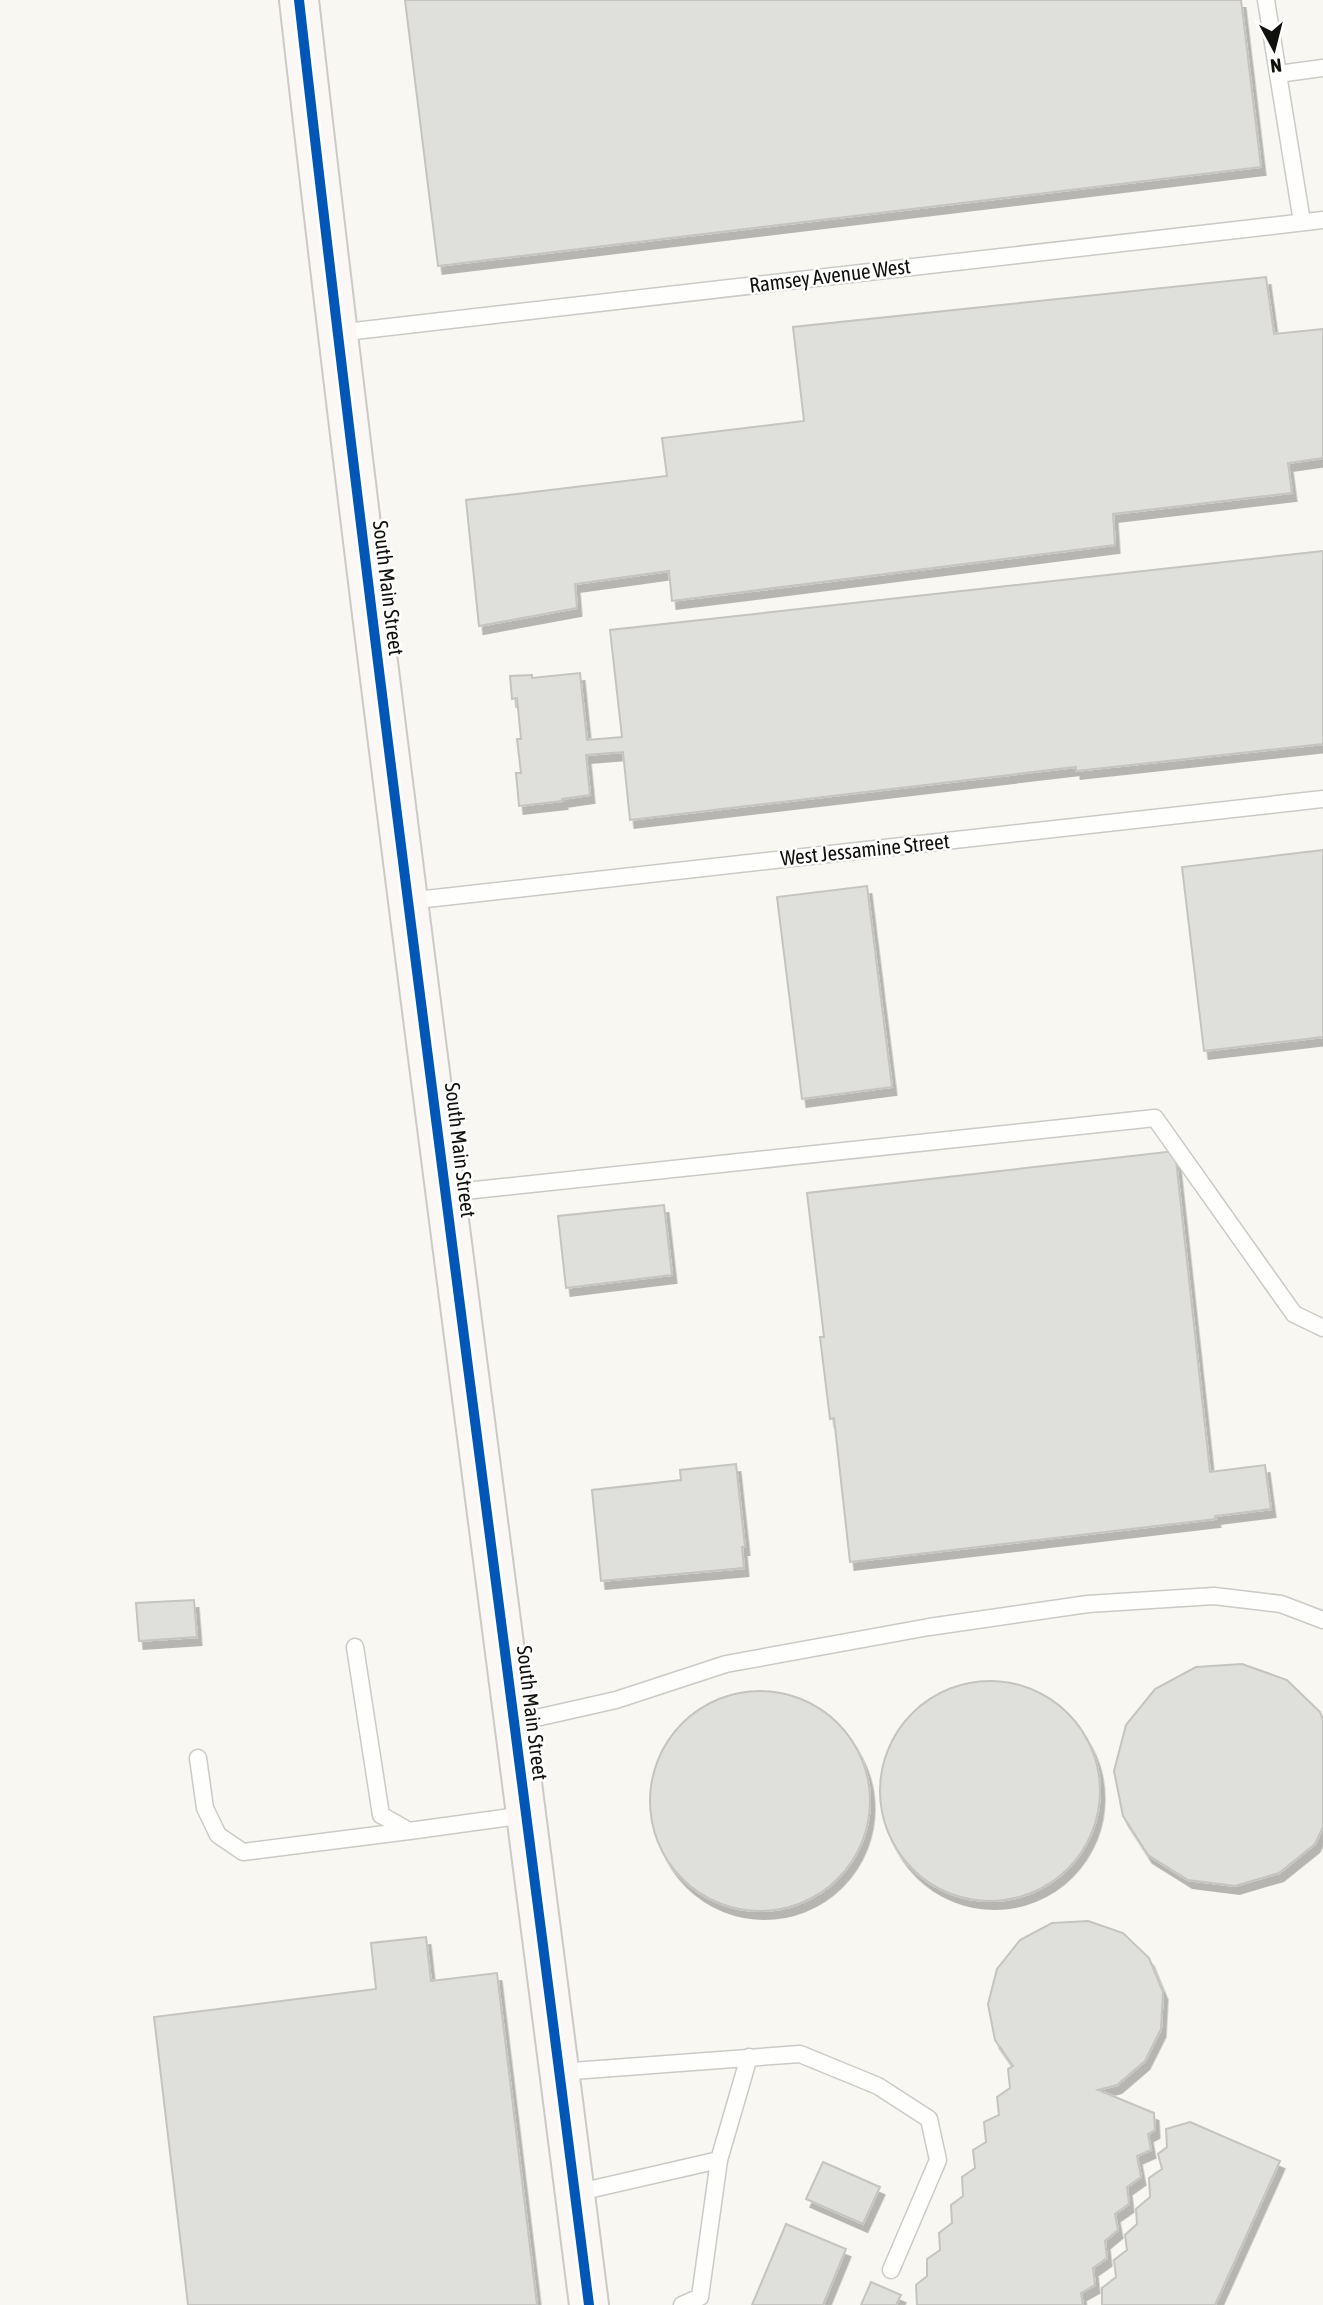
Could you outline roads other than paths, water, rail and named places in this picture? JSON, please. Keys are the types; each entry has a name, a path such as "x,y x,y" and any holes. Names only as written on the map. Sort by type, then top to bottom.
{"street":[{"name":"South Main Street","path":"299,0 337,333 408,901 589,2305"}],"lane":[{"path":"1266,0 1302,222"},
{"path":"1278,74 1323,68"},
{"name":"Ramsey Avenue West","path":"337,333 1323,220"},
{"name":"West Jessamine Street","path":"408,901 1323,799"},
{"path":"446,1193 1155,1118 1294,1314 1323,1328"},
{"path":"514,1723 616,1700 726,1664 916,1629 1088,1604 1214,1596 1281,1604 1323,1620"},
{"path":"355,1647 381,1815 409,1831"},
{"path":"198,1758 205,1808 218,1835 243,1852 526,1815"},
{"path":"559,2073 800,2054 878,2086 929,2119 938,2160 891,2270"},
{"path":"682,2305 700,2297 719,2160 749,2057"},
{"path":"575,2193 719,2160"}]}
